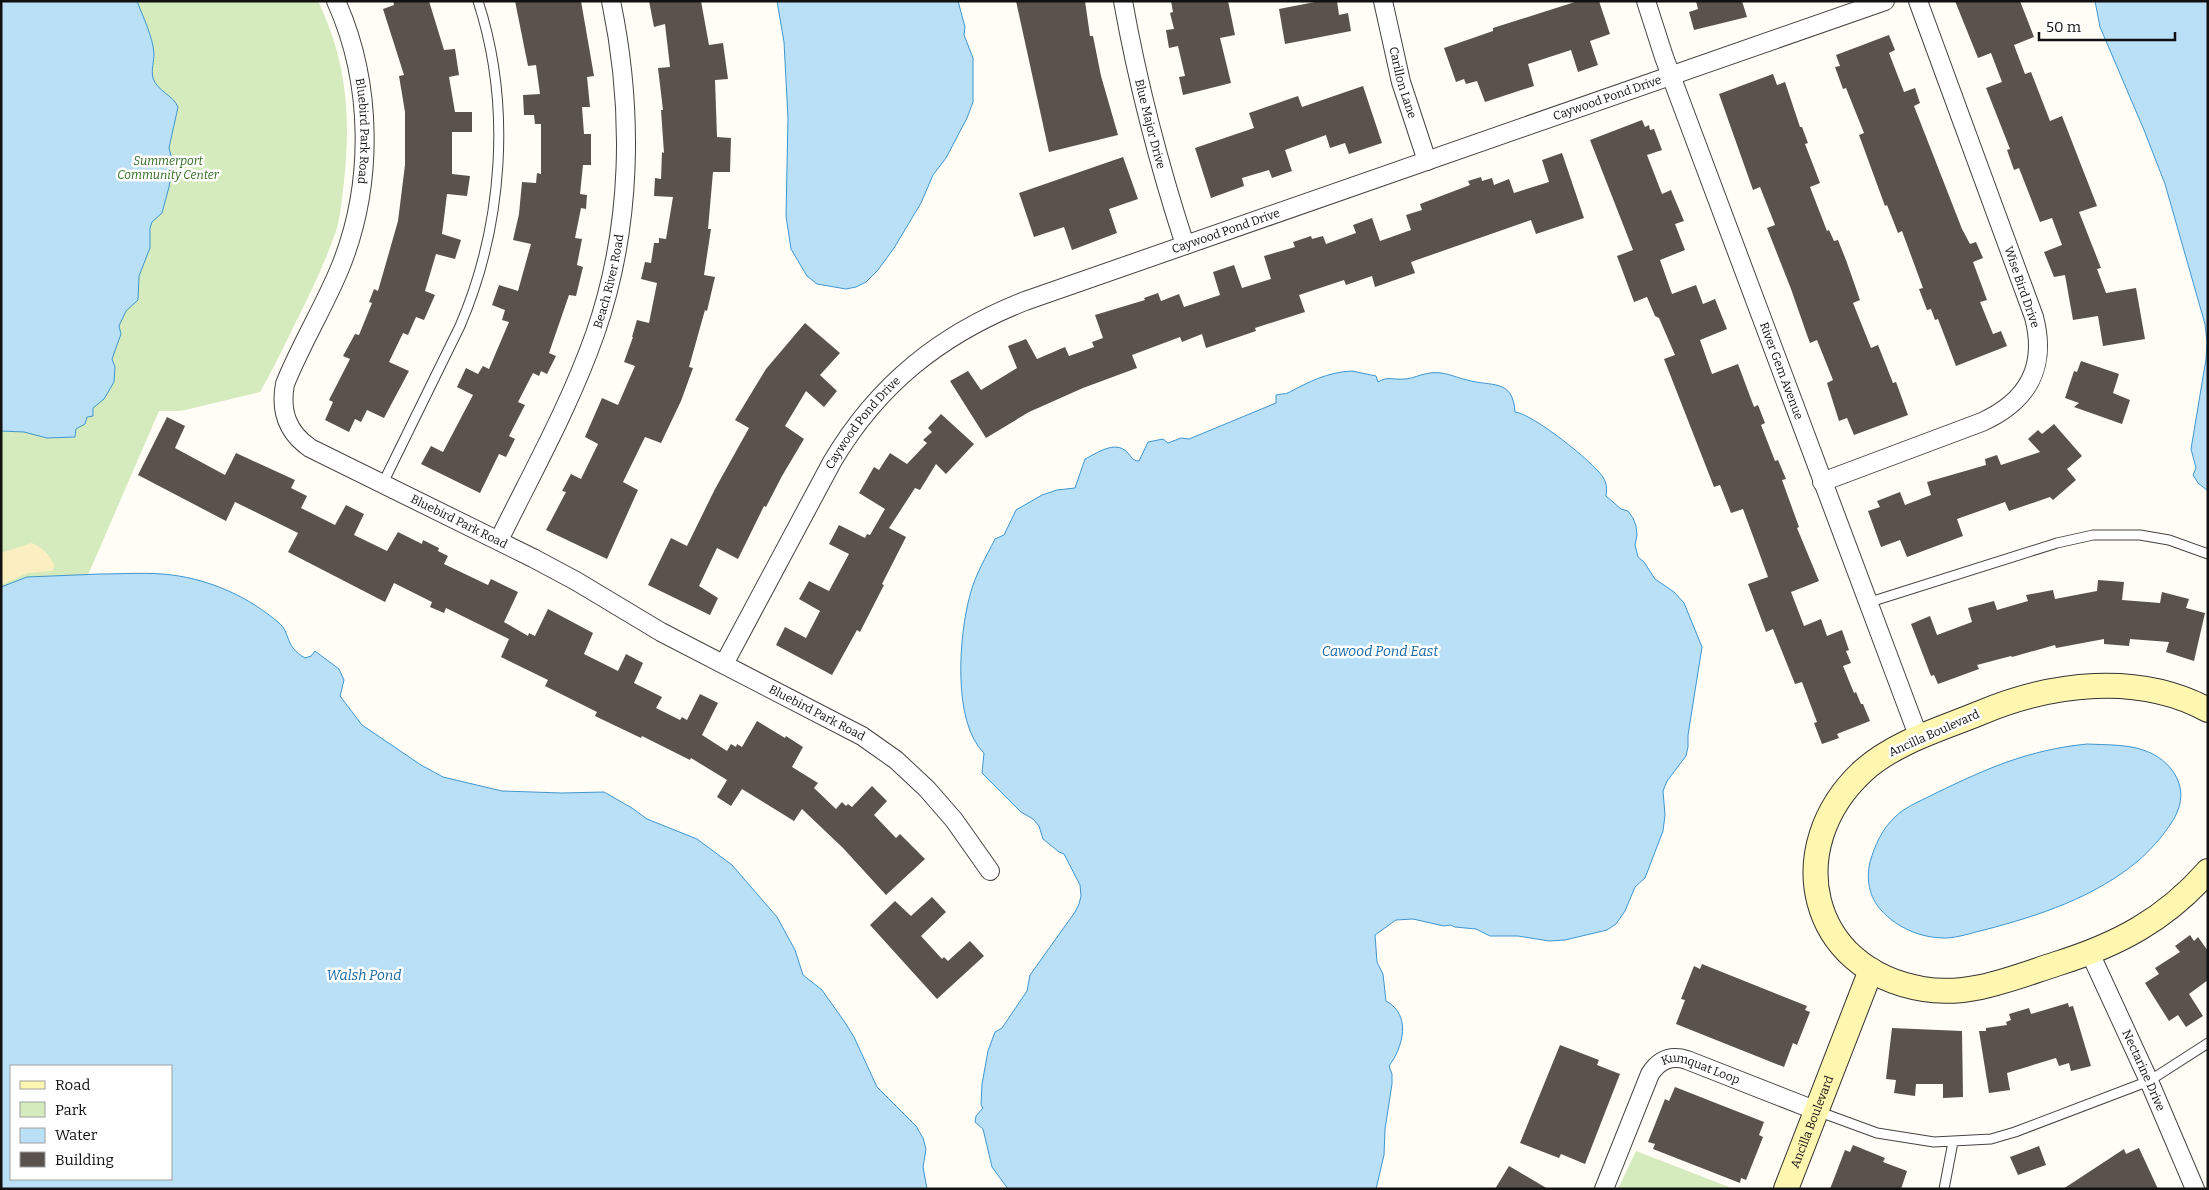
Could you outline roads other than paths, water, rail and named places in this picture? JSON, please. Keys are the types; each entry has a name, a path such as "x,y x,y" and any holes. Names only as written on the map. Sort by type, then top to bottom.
{"street":[{"name":"Bluebird Park Road","path":"336,1 353,52 361,95 364,141 362,180 347,250 334,283 285,384 282,402 290,428 302,442 499,540 576,581 661,632 846,726 896,760 917,779 954,820 990,871"},
{"name":"Beach River Road","path":"499,540 581,369 600,317 611,277 623,206 626,144 622,73 611,1"},
{"name":"Blue Major Drive","path":"1123,1 1145,112 1185,245"},
{"name":"Carillon Lane","path":"1383,1 1400,75 1427,161"},
{"name":"River Gem Avenue","path":"1646,1 1657,37 1919,738"},
{"name":"Caywood Pond Drive","path":"724,664 842,445 872,405 911,366 956,334 990,316 1025,301 1885,1"},
{"name":"Wise Bird Drive","path":"1822,482 1982,422 2005,410 2024,392 2031,380 2038,355 2038,331 2034,317 1918,1"},
{"name":"Ancilla Boulevard","path":"2208,710 2183,699 2139,689 2106,686 2072,687 2019,698 1919,738 1884,756 1853,782 1835,805 1826,821 1816,852 1816,892 1822,917 1828,928 1843,947 1871,970 1909,986 1950,991 1990,985 2090,953 2126,937 2154,920 2188,892 2208,871"},
{"name":"Nectarine Drive","path":"2090,953 2149,1081 2195,1189"},
{"name":"Ancilla Boulevard","path":"1786,1189 1871,970"},
{"name":"Kumquat Loop","path":"1604,1189 1650,1074 1657,1064 1668,1058 1687,1060 1817,1111"}],"lane":[{"path":"382,483 463,320 488,238 497,168 498,126 491,58 478,1"},
{"path":"1867,603 2057,543 2093,535 2140,535 2176,542 2208,554"},
{"path":"1817,1111 1877,1133 1934,1142 1953,1142 2004,1136 2149,1081 2208,1043"},
{"path":"1944,1189 1953,1142"}],"water":[{"path":"1,1 137,1 152,41 154,54 153,78 178,107 169,148 173,163 169,187 162,213 152,222 150,228 150,248 139,276 138,300 126,311 119,326 121,334 112,359 115,367 114,382 104,399 93,408 93,416 87,417 85,424 76,429 75,437 47,438 24,432 1,431"},
{"path":"777,1 958,1 965,27 964,35 973,58 973,102 967,118 946,158 933,175 921,203 894,248 878,270 866,282 856,287 846,289 817,284 807,276 791,249 786,216 788,118 784,42"},
{"path":"2095,1 2208,1 2208,491 2198,483 2193,475 2196,468 2191,449 2206,359 2205,324 2165,184 2100,27"},
{"name":"Cawood Pond East","path":"1352,371 1376,376 1378,382 1387,379 1407,379 1440,373 1492,384 1505,389 1510,394 1515,412 1535,421 1562,439 1587,460 1603,477 1606,486 1606,496 1621,509 1628,511 1633,518 1636,526 1635,545 1638,557 1644,562 1655,579 1674,592 1684,603 1702,647 1688,735 1688,747 1686,756 1667,781 1663,791 1665,815 1663,831 1645,878 1635,887 1625,911 1616,924 1607,930 1565,940 1549,941 1518,936 1490,936 1476,929 1450,925 1444,926 1413,919 1396,920 1375,935 1377,962 1383,974 1386,1001 1394,1007 1402,1023 1401,1041 1389,1066 1392,1074 1392,1084 1385,1129 1384,1155 1376,1189 1008,1189 992,1167 983,1129 975,1122 976,1116 983,1108 981,1105 982,1084 988,1051 995,1032 1002,1028 1027,991 1030,975 1075,912 1081,896 1080,885 1064,854 1043,839 1039,826 1033,819 1021,812 982,773 984,753 974,739 967,721 961,677 961,654 966,612 978,573 995,539 1004,535 1016,510 1042,495 1057,490 1075,488 1085,459 1100,451 1117,447 1127,452 1133,459 1139,461 1148,442 1163,439 1168,443 1181,438 1189,439 1276,403 1276,395 1288,393 1311,381 1326,376"},
{"name":"Walsh Pond","path":"154,574 187,577 229,591 255,605 279,623 294,649 305,658 311,656 315,651 339,669 344,680 340,696 362,725 421,765 443,777 502,791 604,792 647,819 697,839 732,865 777,917 795,950 803,975 822,990 844,1021 854,1037 877,1087 916,1126 923,1138 926,1149 923,1167 927,1189 1,1189 1,587 27,577"},
{"path":"2087,744 2124,746 2146,751 2163,760 2179,782 2180,800 2175,816 2161,837 2139,860 2104,885 2066,904 2025,918 1954,937 1936,938 1910,931 1894,922 1877,905 1870,888 1868,875 1870,862 1883,832 1899,813 1955,784 2009,761 2046,751"}],"park label":[{"name":"Summerport Community Center","path":"168,168"}]}
